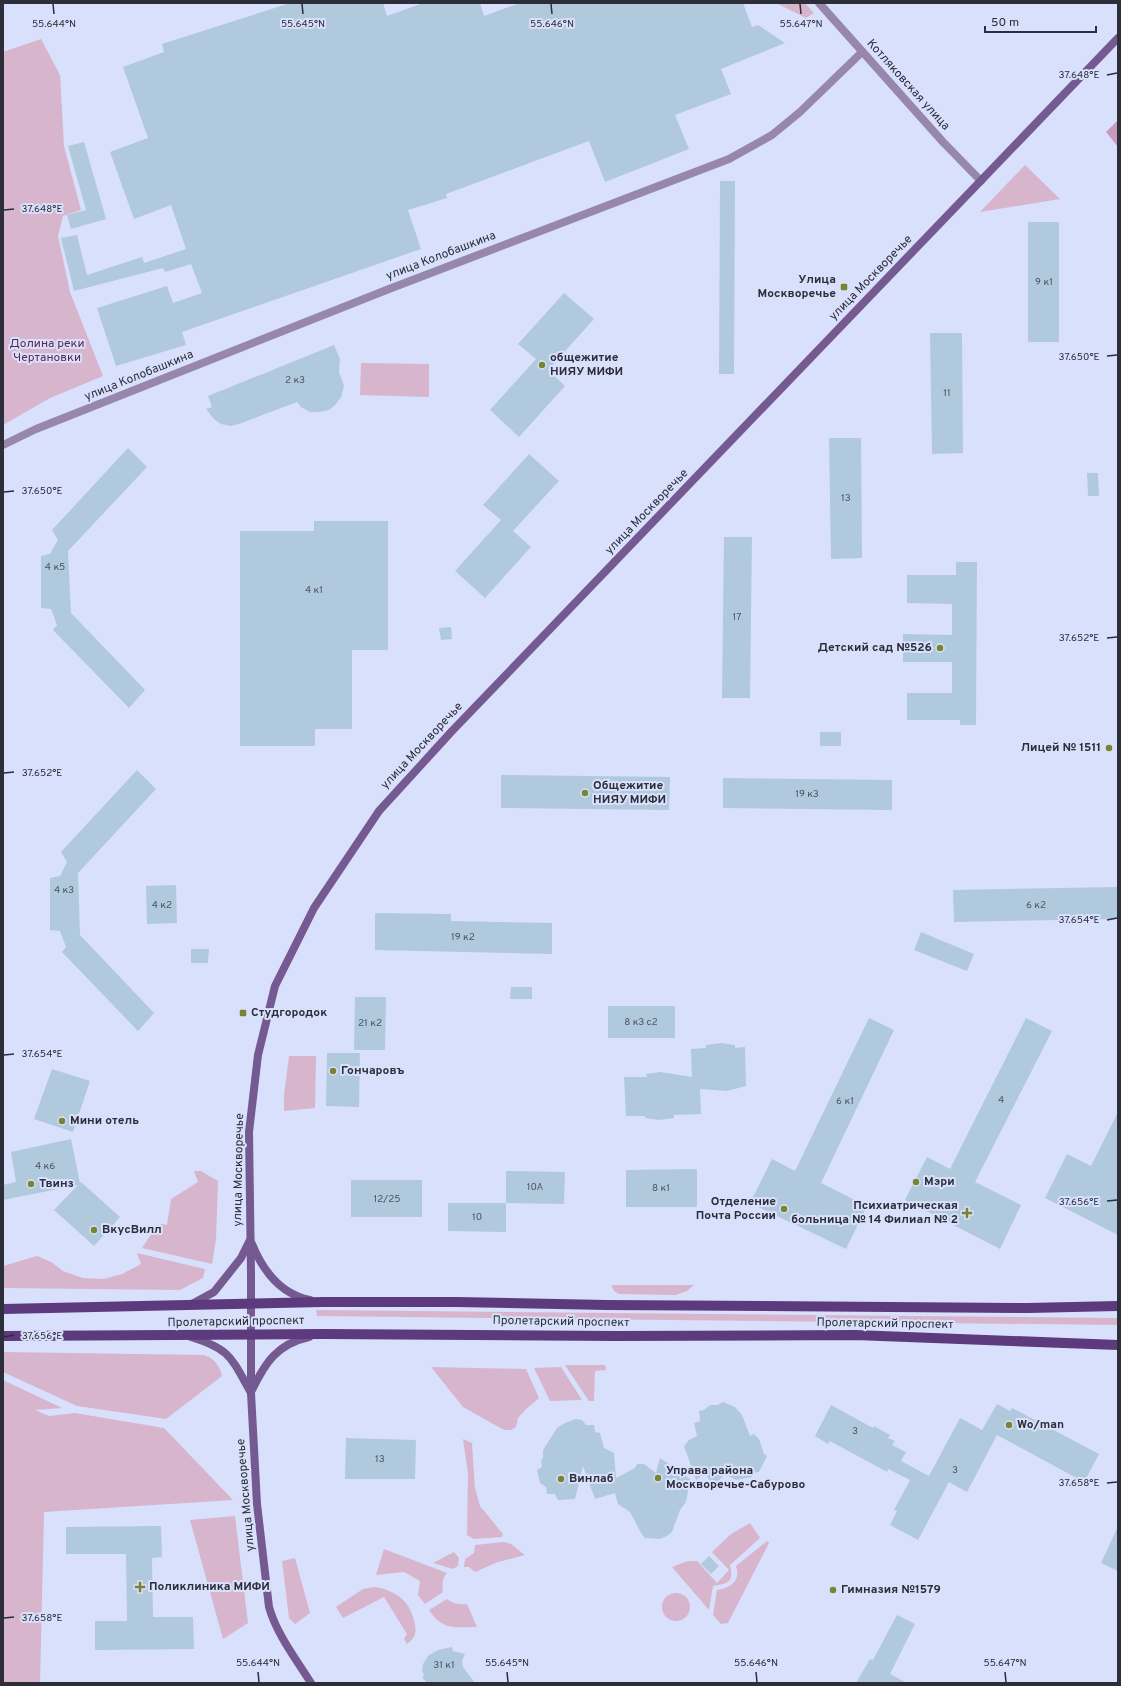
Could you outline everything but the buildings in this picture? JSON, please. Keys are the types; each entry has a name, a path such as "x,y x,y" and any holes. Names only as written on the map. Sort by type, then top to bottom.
{"main road":[{"name":"улица Москворечье","path":"311,1683 272,1619 269,1607 258,1512 251,1393 252,1335 249,1132 258,1055 275,986 307,921 358,841 385,803 452,731 1118,38"},
{"path":"251,1240 259,1262 281,1287 300,1298 323,1302"},
{"path":"189,1306 214,1292 241,1258 251,1240"},
{"name":"Пролетарский проспект","path":"3,1309 323,1302 1020,1308 1118,1306"},
{"path":"251,1393 261,1370 273,1354 296,1340 323,1334"},
{"name":"Пролетарский проспект","path":"3,1336 323,1334 615,1336 855,1335 1118,1345"},
{"path":"189,1336 214,1344 231,1357 251,1393"}],"street":[{"name":"Котляковская улица","path":"819,3 943,142 981,180"},
{"name":"улица Колобашкина","path":"3,445 36,430 389,289 729,159 772,135 800,112 862,52"}],"green space":[{"path":"776,3 805,3 814,13 806,18"},
{"name":"Долина реки Чертановки","path":"41,39 60,75 64,146 81,210 63,216 58,236 70,292 103,376 50,398 3,425 3,52"},
{"path":"1025,165 1060,199 980,212"},
{"path":"361,363 429,364 429,397 360,395"},
{"path":"289,1056 316,1056 315,1108 284,1111 284,1095"},
{"path":"194,1171 201,1171 218,1181 216,1239 212,1264 142,1248 152,1233 158,1233 161,1224 167,1225 171,1199 198,1182"},
{"path":"137,1253 205,1269 203,1278 180,1290 3,1288 3,1266 37,1256 51,1262 63,1271 83,1278 104,1279 122,1274 141,1264"},
{"path":"611,1285 694,1285 687,1291 676,1295 619,1294 614,1291"},
{"path":"316,1310 1118,1318 1118,1325 317,1316"},
{"path":"3,1352 204,1355 211,1358 216,1363 222,1376 166,1419 77,1406 3,1372"},
{"path":"565,1365 605,1365 606,1370 595,1371 594,1401 589,1401"},
{"path":"431,1367 526,1369 539,1398 518,1418 516,1427 511,1430 504,1430 463,1407"},
{"path":"561,1367 582,1400 550,1401 534,1368"},
{"path":"3,1380 62,1408 35,1410 49,1416 75,1413 164,1428 233,1500 44,1512 40,1683 3,1683"},
{"path":"463,1439 472,1443 475,1488 480,1506 503,1534 502,1537 474,1539 467,1535 468,1473"},
{"path":"235,1516 248,1623 223,1639 190,1520"},
{"path":"750,1523 760,1538 730,1565 731,1575 729,1581 713,1586 709,1610 672,1567 688,1561 697,1561 717,1583 729,1570 712,1552 731,1534"},
{"path":"767,1541 769,1543 728,1623 721,1624 713,1615 717,1590 727,1588 734,1583 737,1576 736,1566"},
{"path":"504,1542 511,1544 525,1555 498,1562 475,1572 469,1567 464,1567 465,1559 474,1553 475,1545"},
{"path":"384,1549 447,1573 443,1582 443,1592 425,1604 418,1595 420,1581 404,1572 376,1575"},
{"path":"454,1552 459,1558 458,1566 453,1569 433,1563"},
{"path":"295,1558 310,1613 295,1624 289,1618 282,1561"},
{"path":"375,1587 390,1591 407,1604 413,1617 416,1631 413,1638 407,1644 404,1639 407,1634 384,1597 343,1618 336,1607 363,1589"},
{"path":"676,1593 682,1594 686,1597 689,1601 689,1613 686,1617 682,1620 676,1621 670,1620 666,1617 663,1613 662,1607 663,1601 666,1597 670,1594"},
{"path":"447,1599 457,1604 467,1604 477,1627 455,1627 444,1625 439,1622 429,1610"}],"shaded area":[{"path":"1118,120 1118,147 1106,132"}],"place":[{"name":"Улица Москворечье","path":"844,287"},
{"name":"общежитие НИЯУ МИФИ","path":"542,365"},
{"name":"Детский сад №526","path":"940,648"},
{"name":"Лицей № 1511","path":"1109,748"},
{"name":"Общежитие НИЯУ МИФИ","path":"585,793"},
{"name":"Студгородок","path":"243,1013"},
{"name":"Гончаровъ","path":"333,1071"},
{"name":"Мини отель","path":"62,1121"},
{"name":"Мэри","path":"916,1182"},
{"name":"Твинз","path":"31,1184"},
{"name":"Отделение Почта России","path":"784,1209"},
{"name":"Психиатрическая больница № 14 Филиал № 2","path":"967,1213"},
{"name":"ВкусВилл","path":"94,1230"},
{"name":"Wo/man","path":"1009,1425"},
{"name":"Управа района Москворечье-Сабурово","path":"658,1478"},
{"name":"Винлаб","path":"561,1479"},
{"name":"Поликлиника МИФИ","path":"140,1587"},
{"name":"Гимназия №1579","path":"833,1590"}]}
